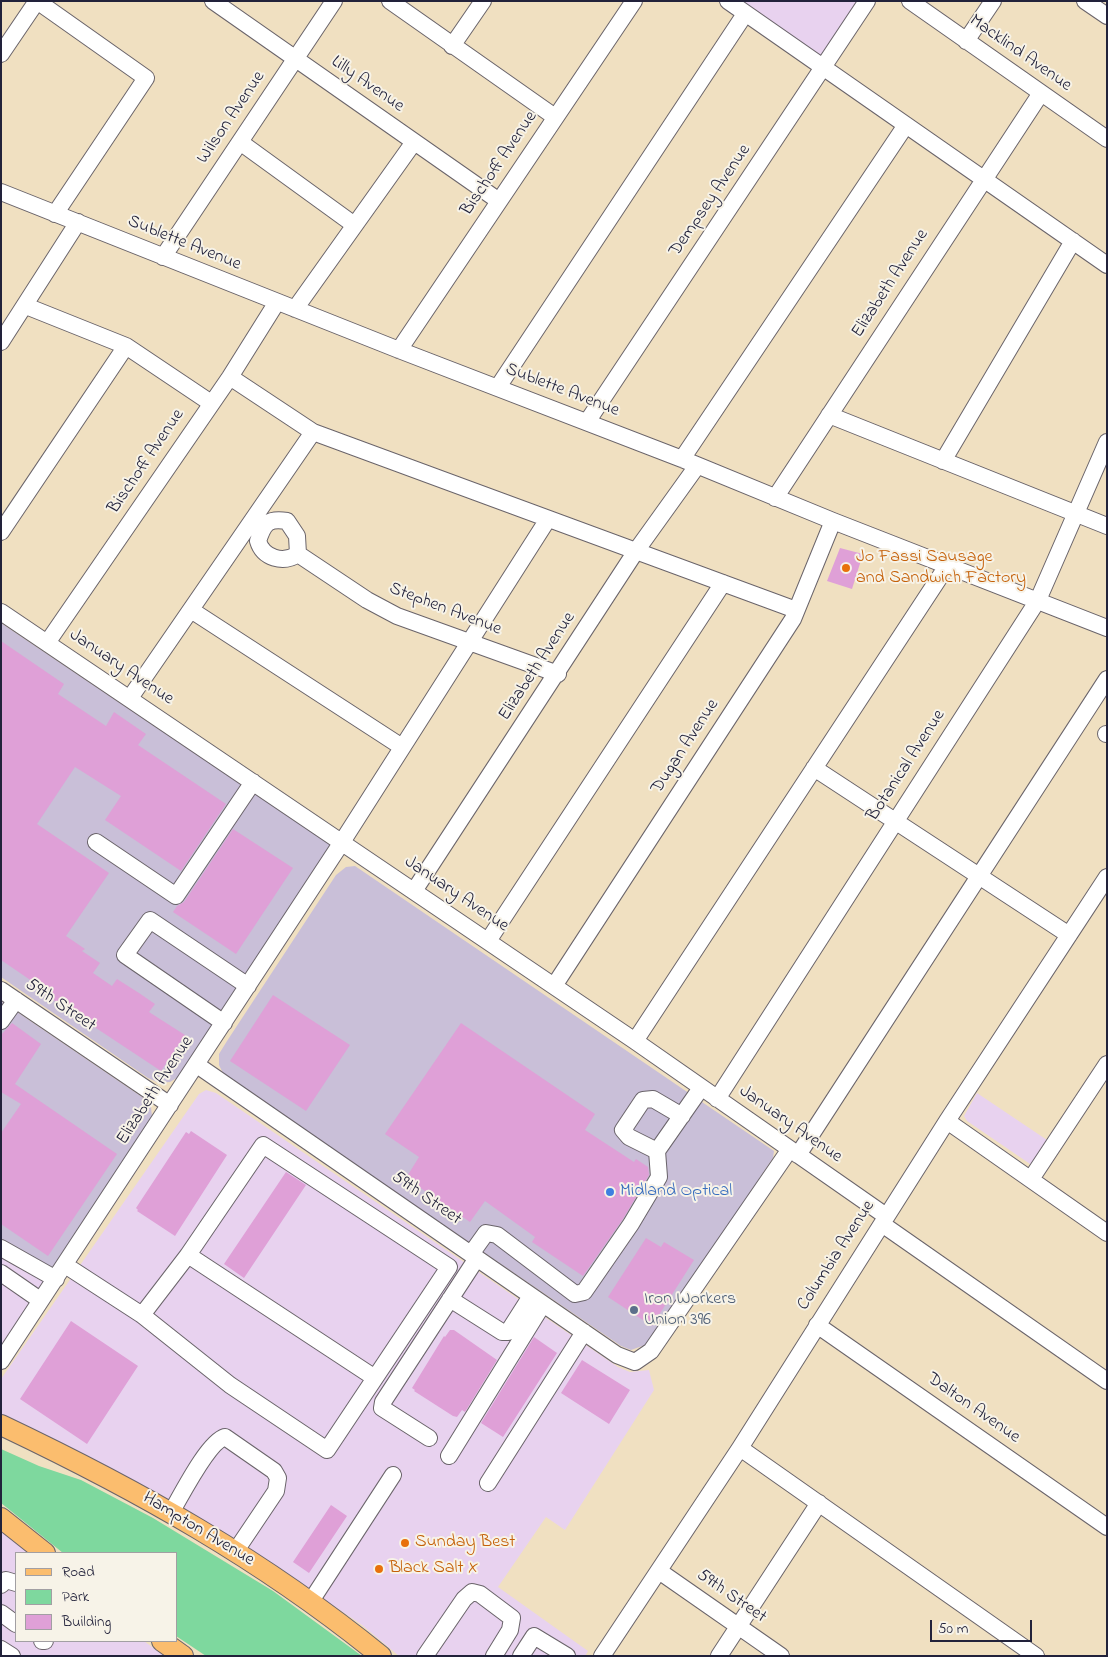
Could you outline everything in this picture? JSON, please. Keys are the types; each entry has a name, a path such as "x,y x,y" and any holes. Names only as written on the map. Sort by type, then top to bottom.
{"main road":[{"name":"Hampton Avenue","path":"1,1425 88,1466 172,1511 311,1601 381,1656"},
{"path":"1,1518 44,1552"},
{"path":"163,1642 183,1656"}],"street":[{"path":"1,54 37,1 146,78 55,214"},
{"name":"Lilly Avenue","path":"213,1 499,201"},
{"name":"Wilson Avenue","path":"164,257 334,1"},
{"path":"390,1 556,117"},
{"path":"452,46 483,1"},
{"name":"Bischoff Avenue","path":"399,350 634,1"},
{"path":"728,1 1107,265"},
{"name":"Dempsey Avenue","path":"587,422 867,1"},
{"name":"Macklind Avenue","path":"910,1 1107,139"},
{"path":"966,41 993,1"},
{"path":"1085,1 1107,16"},
{"path":"498,387 745,14"},
{"name":"Elizabeth Avenue","path":"775,498 1041,93"},
{"path":"682,459 906,125"},
{"path":"240,142 354,224"},
{"path":"295,309 414,142"},
{"name":"Sublette Avenue","path":"1,192 1107,628"},
{"path":"1,342 26,306 78,222"},
{"path":"943,460 1073,241"},
{"name":"Bischoff Avenue","path":"47,643 230,377 277,302"},
{"path":"26,306 126,346 211,403"},
{"path":"1,532 126,346"},
{"path":"230,377 313,432 796,610"},
{"path":"830,415 1107,526"},
{"path":"130,698 313,432"},
{"name":"Botanical Avenue","path":"717,1099 1038,600 1107,442"},
{"name":"Elizabeth Avenue","path":"414,891 558,674 636,551 697,466"},
{"name":"Elizabeth Avenue","path":"2,1358 197,1065 548,519"},
{"name":"Dugan Avenue","path":"554,986 793,619 833,521"},
{"name":"Stephen Avenue","path":"298,554 367,600 397,616 558,674"},
{"path":"635,1041 947,566"},
{"path":"488,941 723,583"},
{"path":"191,610 402,747"},
{"name":"January Avenue","path":"1,612 635,1041 794,1152 884,1220 1107,1381"},
{"path":"794,1152 1107,679"},
{"path":"814,768 1069,935"},
{"path":"96,842 176,896 253,782"},
{"name":"Columbia Avenue","path":"602,1656 740,1448 947,1121 1106,879"},
{"path":"224,1023 125,955 150,920 248,986"},
{"name":"59th Street","path":"1,990 170,1105"},
{"path":"1,1021 16,1000"},
{"path":"1031,1179 1107,1064"},
{"name":"59th Street","path":"197,1065 617,1355 635,1362 651,1351 794,1152"},
{"path":"566,1320 631,1224 659,1177 657,1151 701,1088"},
{"path":"657,1151 629,1137 623,1130 644,1100 653,1099 682,1116"},
{"path":"947,1121 1107,1233"},
{"path":"1,1248 60,1272 142,1315 225,1382 326,1450 449,1267 263,1145 188,1255 142,1315"},
{"path":"340,1196 355,1174"},
{"path":"394,1232 407,1210"},
{"path":"429,1438 382,1408 383,1402 450,1299 486,1233 498,1234 575,1294 584,1292"},
{"path":"188,1255 375,1378"},
{"path":"512,1282 528,1259"},
{"path":"3,1278 40,1300"},
{"path":"450,1299 502,1332 508,1332 537,1300"},
{"path":"449,1456 537,1300"},
{"name":"Dalton Avenue","path":"817,1325 1107,1527"},
{"path":"488,1483 584,1332"},
{"path":"172,1511 210,1449 218,1439 225,1437 274,1471 278,1478 276,1491 235,1552"},
{"path":"740,1448 1036,1656"},
{"path":"311,1601 393,1475"},
{"path":"719,1656 819,1503"},
{"name":"59th Street","path":"659,1571 781,1656"},
{"path":"1,1586 6,1580 15,1583"},
{"path":"425,1656 464,1599 472,1592 480,1594 512,1618 510,1630 494,1656"},
{"path":"1,1613 15,1623"},
{"path":"521,1656 534,1636 567,1656"},
{"path":"1,1649 12,1656"}],"shaded area":[{"path":"739,1 861,1 820,61"},
{"path":"1,623 332,846 180,1076 170,1082 159,1083 148,1078 1,977"},
{"path":"355,866 774,1151 773,1158 648,1344 631,1350 621,1346 224,1075 219,1065 219,1054 227,1041 336,875 346,867"},
{"path":"1,1001 145,1099 151,1107 152,1117 45,1279 1,1256"},
{"path":"206,1090 216,1093 618,1367 630,1372 649,1370 654,1390 565,1530 546,1517 498,1587 588,1651 585,1656 399,1656 362,1625 235,1539 123,1475 1,1416 1,1379 199,1094"},
{"path":"977,1093 1050,1142 1033,1166 967,1121 964,1116"},
{"path":"1,1256 45,1279 1,1346"},
{"path":"1,1530 28,1552 15,1552 15,1642 145,1642 164,1656 22,1656 1,1642"}],"green space":[{"path":"1,1449 39,1466 81,1480 153,1518 273,1591 362,1656 206,1656 178,1637 178,1552 62,1552 1,1503"}],"building":[{"name":"Jo Fassi Sausage and Sandwich Factory","path":"840,548 863,554 852,589 827,581"},
{"path":"1,641 64,684 58,694 106,726 114,712 146,734 138,745 226,804 181,871 105,820 121,796 75,767 37,824 109,873 66,936 85,949 82,951 100,963 93,973 112,986 117,979 139,993 155,1004 149,1012 185,1035 161,1071 43,993 45,990 1,960"},
{"path":"233,829 293,868 236,954 173,912 177,906 184,902"},
{"path":"273,995 350,1045 306,1111 230,1061"},
{"path":"12,1023 41,1044 15,1084 117,1154 48,1256 1,1224 1,1133 21,1104 1,1092 1,1035"},
{"path":"461,1023 595,1114 585,1130 634,1162 636,1159 648,1167 649,1175 623,1219 583,1276 532,1242 535,1237 485,1201 470,1222 406,1178 419,1157 385,1134"},
{"path":"191,1131 227,1155 175,1236 137,1211 136,1208 186,1132 189,1134"},
{"path":"286,1172 306,1185 244,1278 224,1264"},
{"path":"646,1238 661,1247 664,1242 694,1260 652,1326 608,1297"},
{"path":"71,1321 138,1366 87,1444 20,1399"},
{"path":"450,1330 454,1330 497,1360 465,1412 462,1410 457,1417 412,1388 444,1336"},
{"path":"534,1337 557,1353 503,1437 481,1423"},
{"path":"582,1360 630,1390 609,1424 561,1393"},
{"path":"331,1505 347,1516 309,1573 293,1562"}],"place":[{"name":"Jo Fassi Sausage and Sandwich Factory","path":"846,568"},
{"name":"Midland Optical","path":"610,1192"},
{"name":"Iron Workers Union 396","path":"634,1310"},
{"name":"Sunday Best","path":"405,1543"},
{"name":"Black Salt X","path":"379,1569"}]}
